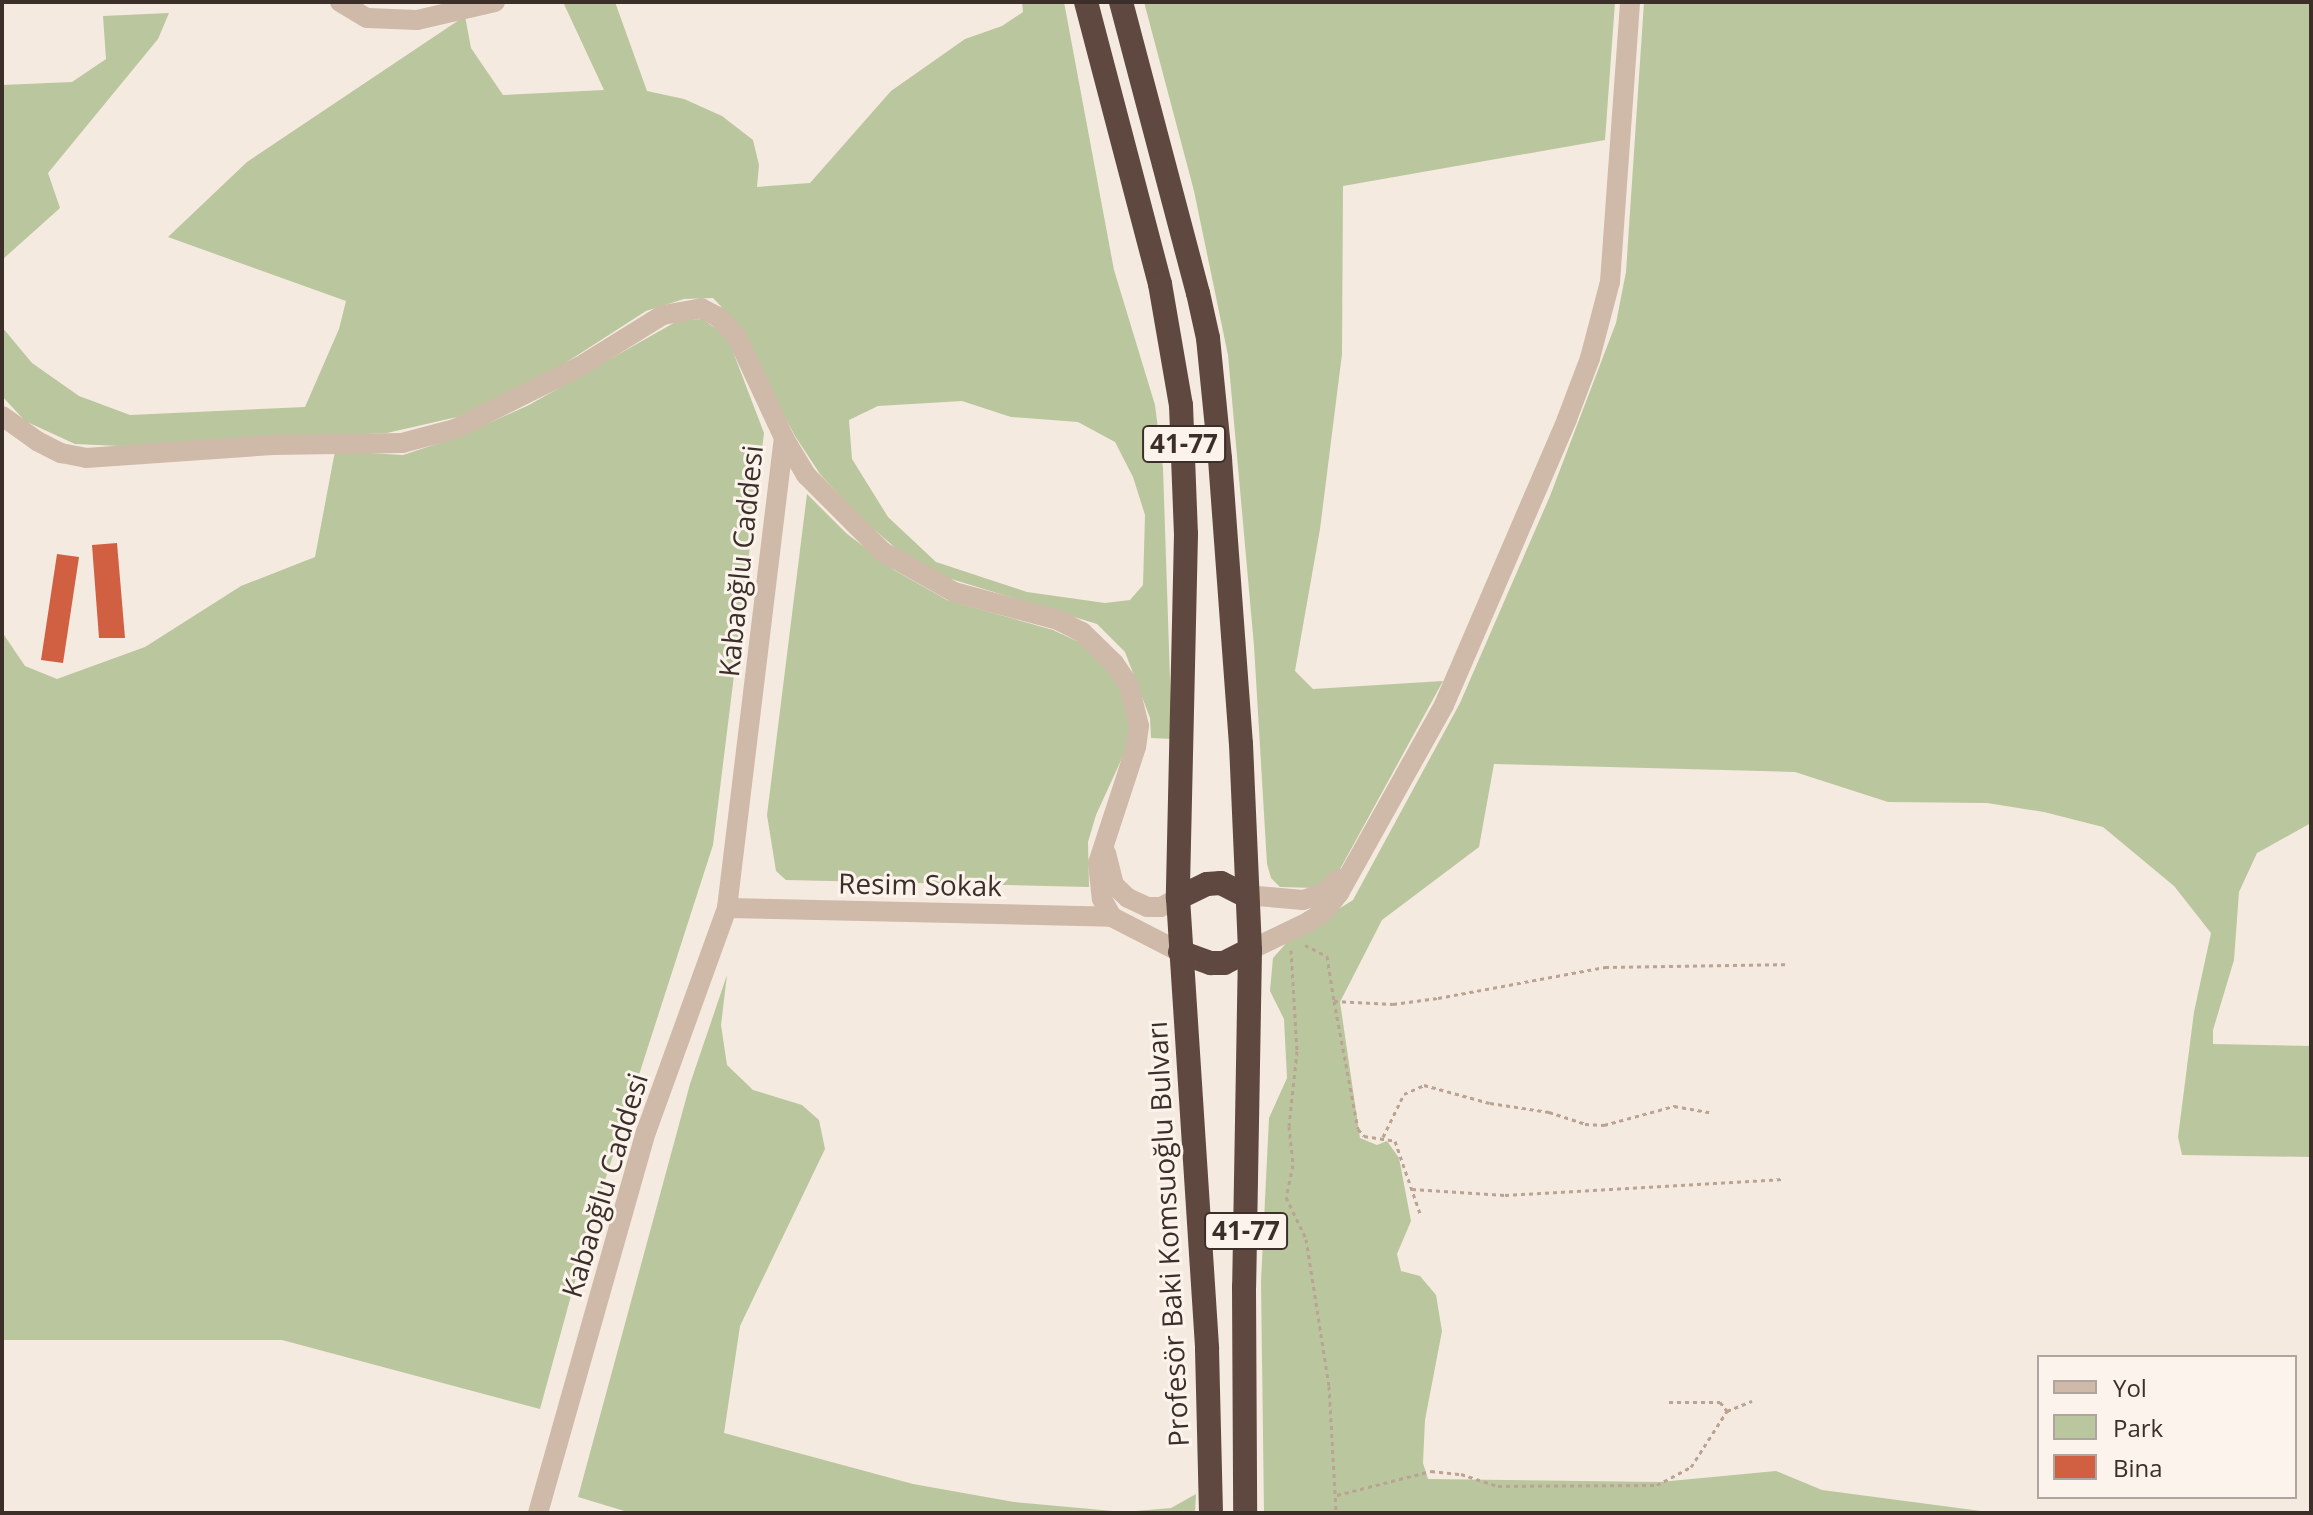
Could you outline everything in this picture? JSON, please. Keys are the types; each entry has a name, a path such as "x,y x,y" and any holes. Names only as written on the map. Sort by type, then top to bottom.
{"highway":[{"name":"41-77","path":"1086,2 1160,284 1181,405 1186,534 1178,898"},
{"name":"41-77","path":"1121,2 1177,206 1208,338 1241,744 1245,895"},
{"path":"1221,883 1245,895 1250,950 1224,963 1211,963 1180,952 1178,898 1207,884 1221,883"},
{"name":"41-77","path":"1245,1513 1244,1287 1250,950"},
{"name":"Profesör Baki Komsuoğlu Bulvarı","path":"1180,952 1207,1349 1211,1513"}],"street":[{"path":"340,2 367,18 417,20 495,2"},
{"path":"1250,950 1325,911 1339,893 1444,705 1490,605 1590,358 1610,282 1630,2"},
{"name":"Kabaoğlu Caddesi","path":"2,416 37,441 61,453 86,458 273,445 402,443 455,429 509,404 579,367 663,315 701,308 718,317 736,335 784,438 727,908 646,1132 538,1513"},
{"path":"784,438 806,475 883,552 954,592 1058,620 1091,639 1114,663 1129,685 1139,726 1136,747 1104,837 1098,879 1102,899 1112,917 1180,952"},
{"path":"1104,837 1107,865 1114,885 1128,898 1147,907 1161,907 1178,898"},
{"path":"1245,895 1284,900 1314,897 1324,893 1355,861"},
{"name":"Resim Sokak","path":"727,908 1112,917"}],"path":[{"path":"1336,1513 1329,1386 1306,1239 1286,1197 1293,1165 1289,1126 1297,1051 1291,945 1306,945 1327,956 1358,1129 1364,1136 1395,1141 1401,1149 1421,1216"},
{"path":"1334,1001 1408,1002 1605,967 1787,964"},
{"path":"1383,1137 1404,1094 1424,1085 1490,1103 1549,1112 1585,1124 1604,1125 1674,1106 1709,1112"},
{"path":"1412,1189 1505,1195 1784,1179"},
{"path":"1337,1495 1431,1471 1461,1474 1498,1486 1657,1485 1691,1467 1727,1411 1752,1401"},
{"path":"1669,1402 1720,1402 1727,1411"}],"green space":[{"path":"563,2 615,2 647,91 684,99 722,116 753,140 759,165 757,187 810,183 891,91 965,39 1002,26 1023,12 1022,2 1064,2 1114,270 1155,405 1163,468 1172,739 1151,738 1150,718 1125,652 1097,624 948,578 900,552 859,516 820,474 795,436 732,318 713,298 684,299 646,311 556,369 457,417 387,433 119,446 75,444 25,421 2,396 2,327 32,363 79,396 130,415 305,407 339,329 346,301 168,237 247,162 465,16 471,48 503,95 604,90","holes":["962,401 1011,417 1078,422 1115,442 1133,477 1145,515 1143,585 1130,600 1105,603 1027,592 936,562 888,517 852,459 849,420 878,406"]},
{"path":"1144,2 1615,2 1605,140 1343,186 1342,354 1320,529 1295,671 1313,689 1443,681 1339,871 1316,888 1280,887 1271,878 1267,864 1254,646 1228,355 1194,191"},
{"path":"1644,2 2311,2 2311,823 2257,853 2239,892 2234,960 2213,1030 2213,1044 2311,1046 2311,1157 2182,1155 2178,1137 2194,1012 2211,933 2174,886 2103,827 2044,812 1987,803 1888,802 1795,772 1494,764 1479,847 1382,920 1340,1002 1360,1138 1377,1145 1387,1141 1399,1158 1411,1221 1397,1254 1401,1271 1420,1276 1436,1295 1442,1331 1425,1420 1423,1463 1428,1479 1660,1482 1776,1471 1822,1490 1996,1513 1264,1513 1261,1281 1269,1118 1287,1078 1284,1019 1270,991 1273,958 1289,940 1353,900 1460,703 1550,496 1616,323 1626,272"},
{"path":"169,13 158,39 48,173 60,208 2,260 2,85 72,82 106,59 103,16"},
{"path":"702,319 727,336 764,433 713,845 589,1230 540,1409 282,1340 2,1340 2,632 25,666 57,679 145,647 241,586 315,557 335,451 403,455 458,437 529,405 679,320"},
{"path":"807,494 846,533 894,570 947,600 1053,630 1083,644 1105,662 1125,693 1131,722 1128,745 1096,815 1088,842 1089,887 786,880 776,871 767,815"},
{"path":"727,975 721,1025 727,1065 753,1090 802,1105 819,1120 825,1149 740,1326 724,1433 913,1484 1014,1502 1124,1512 1171,1508 1196,1494 1195,1513 631,1513 578,1497 690,1084"}],"building":[{"path":"117,543 125,638 99,638 92,545"},
{"path":"57,554 79,557 63,663 41,660"}]}
